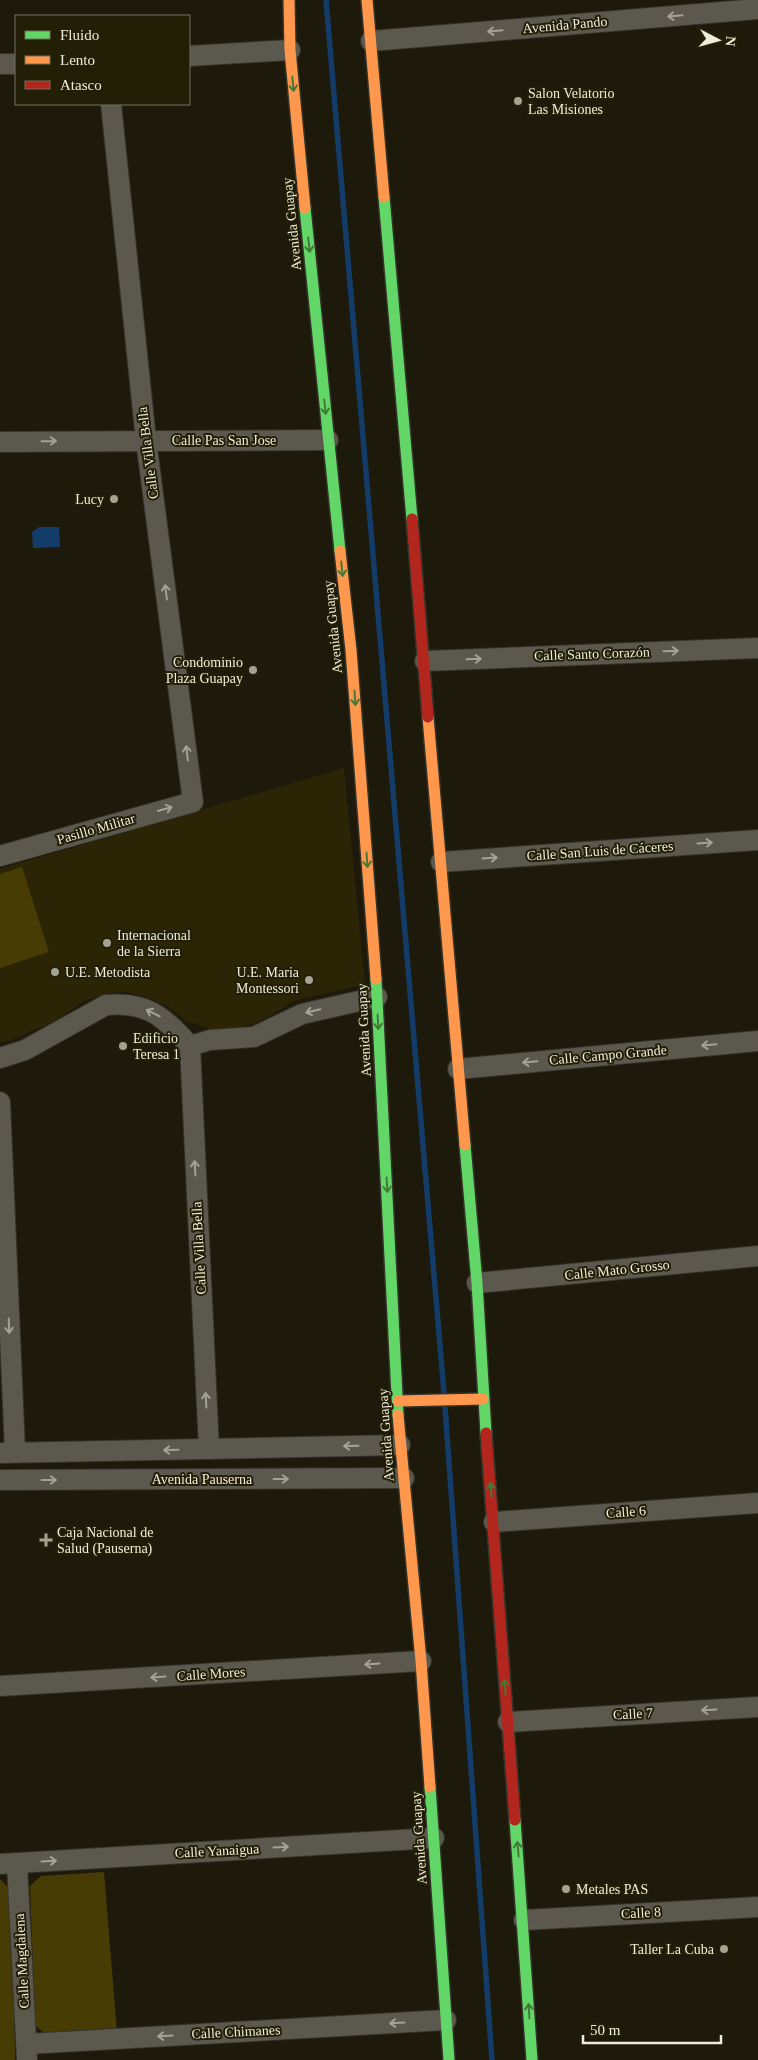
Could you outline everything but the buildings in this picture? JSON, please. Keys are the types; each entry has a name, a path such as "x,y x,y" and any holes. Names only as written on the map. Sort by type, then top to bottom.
{"main road":[{"name":"Avenida Guapay","path":"289,0 290,50 328,440 351,650 377,997 400,1445 421,1661 449,2060"},
{"path":"367,0 477,1283 483,1399 524,1920 532,2060"},
{"path":"398,1401 483,1399"}],"street":[{"name":"Avenida Pando","path":"371,41 758,9"},
{"path":"190,56 290,50"},
{"path":"0,64 15,64"},
{"name":"Calle Villa Bella","path":"110,105 146,440 193,802"},
{"name":"Calle Pas San Jose","path":"0,442 328,440"},
{"name":"Calle Santo Corazón","path":"425,661 758,648"},
{"name":"Pasillo Militar","path":"0,856 193,802"},
{"name":"Calle San Luis de Cáceres","path":"442,862 758,840"},
{"path":"0,1058 25,1050 106,1004 121,1003 139,1006 157,1014 168,1022 190,1046 210,1040 254,1037 302,1014 377,997"},
{"name":"Calle Campo Grande","path":"458,1069 758,1041"},
{"name":"Calle Villa Bella","path":"190,1046 209,1449"},
{"path":"0,1102 7,1452"},
{"name":"Calle Mato Grosso","path":"477,1283 758,1256"},
{"name":"Avenida Pauserna","path":"7,1452 400,1445"},
{"path":"112,1451 112,1479"},
{"name":"Avenida Pauserna","path":"0,1480 404,1478"},
{"name":"Calle 6","path":"494,1522 758,1503"},
{"name":"Calle Mores","path":"0,1686 421,1661"},
{"name":"Calle 7","path":"508,1722 758,1707"},
{"name":"Calle Yanaigua","path":"8,1863 434,1838"},
{"name":"Calle Magdalena","path":"8,1863 27,2052"},
{"name":"Calle 8","path":"524,1920 758,1907"},
{"name":"Calle Chimanes","path":"27,2052 446,2020"}],"shaded area":[{"path":"344,768 365,984 294,1001 263,1020 235,1030 210,1029 186,1021 168,1006 140,995 120,991 85,1000 57,1020 11,1040 0,1042 0,869"},
{"path":"22,867 49,952 0,968 0,874"},
{"path":"104,1872 117,2032 46,2035 35,2025 30,1886 41,1876"},
{"path":"0,1879 12,1891 15,2060 0,2060"}],"water":[{"path":"39,527 59,527 60,547 33,548 32,532"}],"waterway":[{"path":"326,0 444,1393"},
{"path":"445,1407 492,2060"}],"traffic: fast":[{"path":"384,197 412,519"},
{"path":"305,208 340,551"},
{"path":"376,979 398,1415"},
{"path":"465,1145 477,1283 486,1433"},
{"path":"430,1787 449,2060"},
{"path":"515,1820 532,2060"}],"traffic: slow":[{"path":"289,0 290,50 305,208"},
{"path":"367,0 384,197"},
{"path":"340,551 351,650 376,979"},
{"path":"428,717 465,1145"},
{"path":"398,1401 483,1399"},
{"path":"398,1415 421,1661 430,1787"}],"traffic: jam":[{"path":"412,519 428,717"},
{"path":"486,1433 515,1820"}],"place":[{"name":"Salon Velatorio Las Misiones","path":"518,101"},
{"name":"Lucy","path":"114,499"},
{"name":"Condominio Plaza Guapay","path":"253,670"},
{"name":"Internacional de la Sierra","path":"107,943"},
{"name":"U.E. Metodista","path":"55,972"},
{"name":"U.E. Maria Montessori","path":"309,980"},
{"name":"Edificio Teresa 1","path":"123,1046"},
{"name":"Caja Nacional de Salud (Pauserna)","path":"46,1540"},
{"name":"Metales PAS","path":"566,1889"},
{"name":"Taller La Cuba","path":"724,1949"}]}
